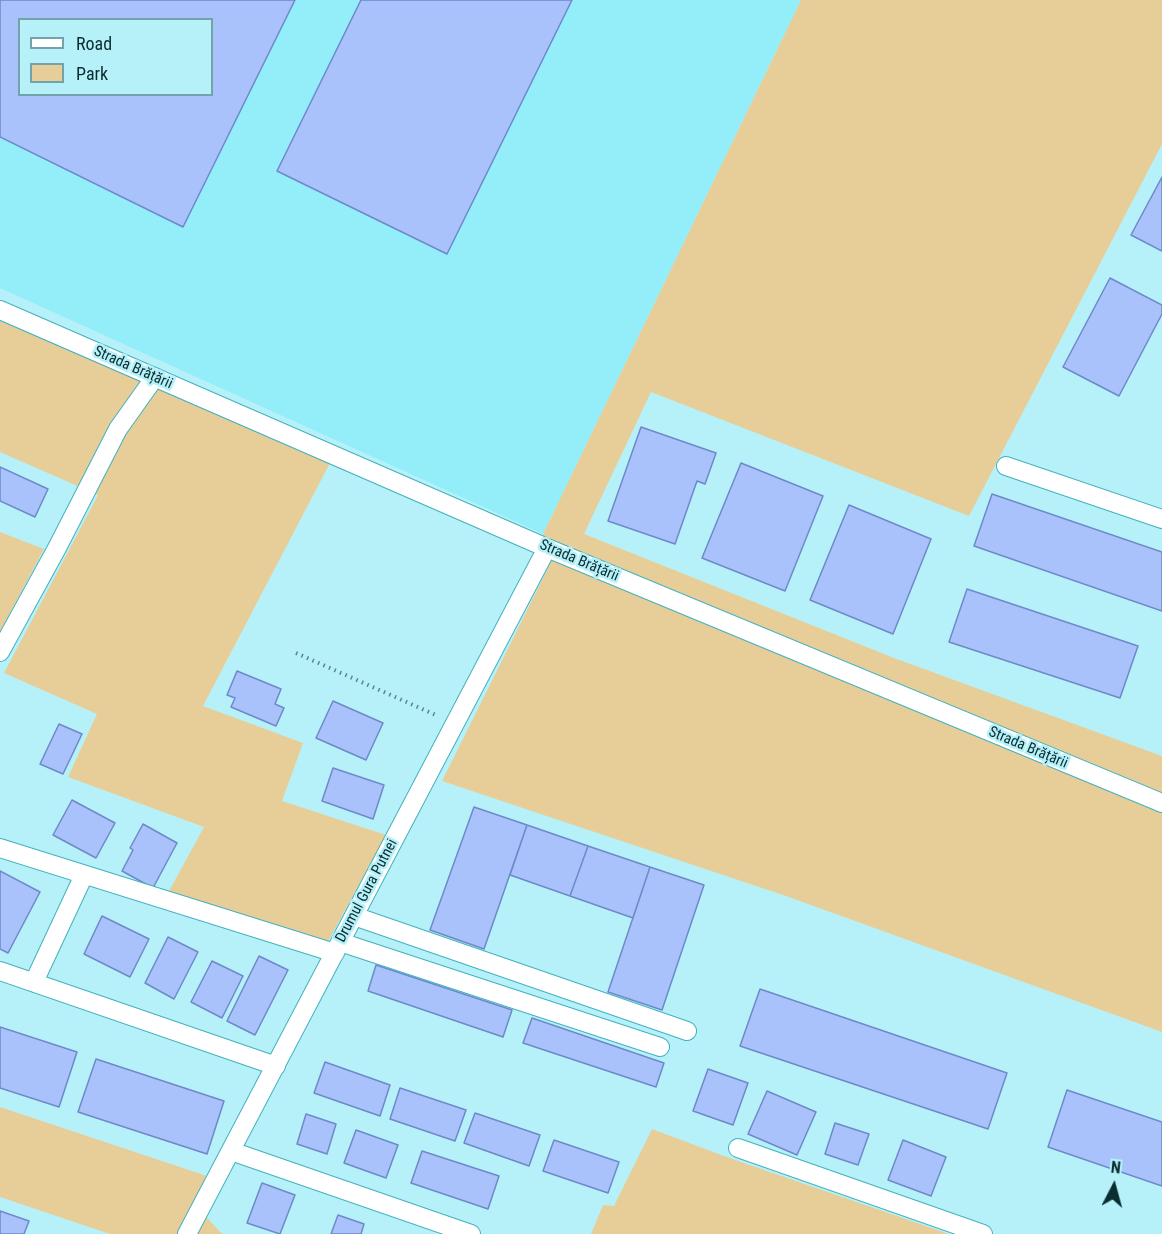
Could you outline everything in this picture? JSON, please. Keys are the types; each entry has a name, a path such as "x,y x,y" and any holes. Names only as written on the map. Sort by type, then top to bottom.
{"street":[{"name":"Strada Brățării","path":"0,310 547,548 1162,804"},
{"path":"0,652 118,429 155,377"},
{"path":"1006,466 1162,519"},
{"name":"Drumul Gura Putnei","path":"188,1234 547,548"},
{"path":"0,849 338,947 660,1047"},
{"path":"34,982 84,875"},
{"path":"354,916 687,1031"},
{"path":"0,971 276,1066"},
{"path":"738,1148 983,1234"},
{"path":"231,1151 471,1234"}],"path":[{"path":"296,654 455,723"}],"shaded area":[{"path":"0,0 801,0 543,534 0,288"}],"green space":[{"path":"801,0 1162,0 1162,144 969,516 651,392 584,534 894,658 1162,756 1162,1032 786,896 442,781 550,564 543,534"},
{"path":"0,321 331,461 203,706 303,743 282,801 386,835 326,945 169,891 204,827 68,777 97,714 4,673 98,495 0,452"},
{"path":"0,532 44,549 0,632"},
{"path":"0,1107 210,1177 193,1202 224,1234 110,1234 0,1197"},
{"path":"652,1129 949,1234 591,1234 603,1205 614,1206"}],"building":[{"path":"0,0 295,0 183,227 0,137"},
{"path":"361,0 572,0 447,254 277,171"},
{"path":"1162,177 1162,251 1131,235"},
{"path":"1110,278 1162,305 1162,314 1119,396 1063,367"},
{"path":"641,427 716,453 705,484 697,481 675,544 608,521"},
{"path":"741,463 823,496 785,591 702,558"},
{"path":"0,467 48,489 35,517 0,501"},
{"path":"992,494 1162,552 1162,611 974,546"},
{"path":"849,505 931,539 893,634 810,600"},
{"path":"967,589 1138,646 1120,698 949,642"},
{"path":"237,671 281,689 275,704 284,708 276,726 231,707 235,698 227,695"},
{"path":"333,701 383,723 366,760 316,738"},
{"path":"59,724 82,734 63,774 40,764"},
{"path":"333,768 384,785 373,819 322,801"},
{"path":"72,800 115,823 96,858 53,835"},
{"path":"474,807 527,825 484,949 430,930"},
{"path":"143,824 177,843 153,888 122,871 133,850 130,848"},
{"path":"527,825 588,846 570,896 510,875"},
{"path":"588,846 650,867 633,918 570,896"},
{"path":"650,867 704,885 662,1010 608,992"},
{"path":"0,871 40,892 8,953 0,949"},
{"path":"102,916 149,939 130,977 84,954"},
{"path":"168,937 198,952 174,999 145,983"},
{"path":"259,956 288,970 255,1035 227,1021"},
{"path":"212,961 243,976 222,1018 191,1002"},
{"path":"376,965 512,1010 503,1037 368,991"},
{"path":"760,989 1007,1073 988,1129 740,1046"},
{"path":"532,1018 664,1063 656,1087 523,1043"},
{"path":"0,1027 77,1052 59,1107 0,1088"},
{"path":"96,1059 224,1101 207,1154 78,1112"},
{"path":"325,1062 390,1085 380,1116 314,1093"},
{"path":"708,1069 748,1083 733,1125 693,1111"},
{"path":"400,1088 466,1110 455,1141 390,1119"},
{"path":"1067,1090 1162,1122 1162,1186 1048,1147"},
{"path":"767,1091 816,1112 797,1155 748,1134"},
{"path":"475,1113 540,1135 529,1166 464,1143"},
{"path":"306,1114 336,1124 327,1154 297,1144"},
{"path":"835,1123 869,1134 858,1165 825,1154"},
{"path":"356,1130 398,1145 386,1178 344,1163"},
{"path":"554,1140 619,1162 608,1193 543,1171"},
{"path":"903,1140 946,1157 931,1196 888,1180"},
{"path":"422,1151 499,1176 488,1209 411,1183"},
{"path":"262,1183 295,1195 280,1234 247,1223"},
{"path":"0,1211 29,1221 24,1234 0,1234"},
{"path":"338,1215 364,1224 361,1234 331,1234"}]}
